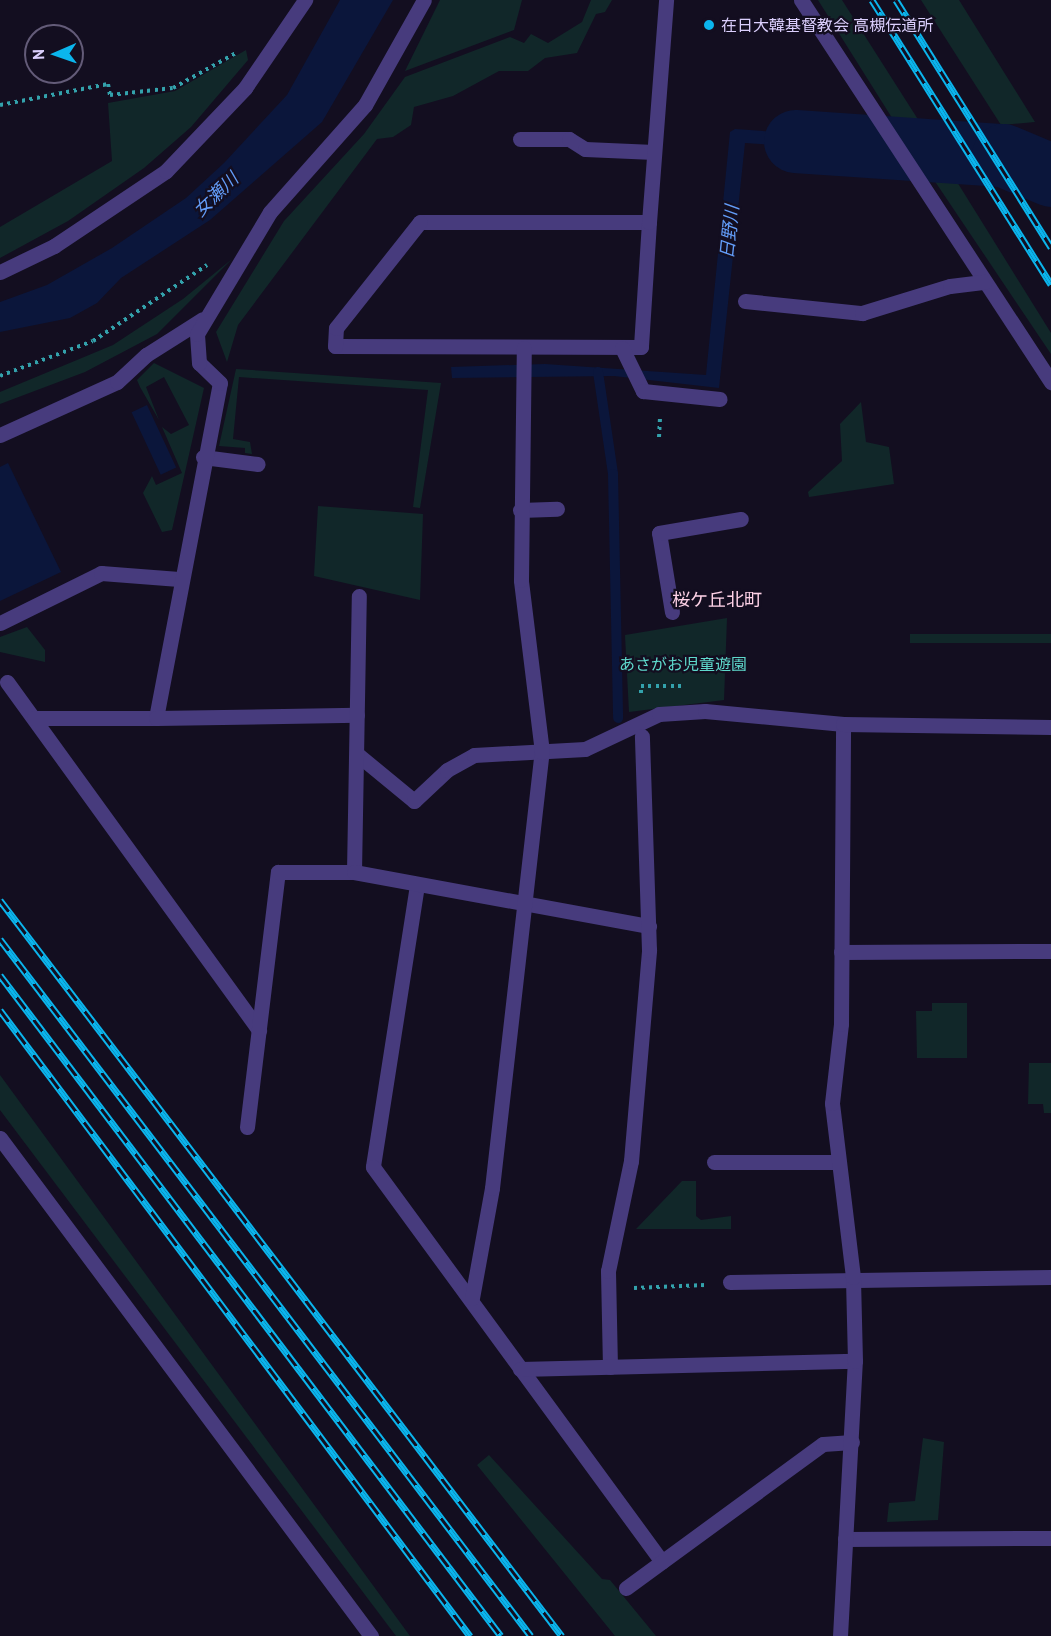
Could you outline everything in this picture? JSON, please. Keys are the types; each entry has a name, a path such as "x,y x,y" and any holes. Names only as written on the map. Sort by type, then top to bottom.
{"street":[{"path":"0,273 54,246 166,171 245,88 305,0"},
{"path":"156,718 179,579 220,383 200,363 195,348 203,319 270,213 365,105 424,0"},
{"path":"649,222 420,222 336,328 335,346 624,354 641,347 666,0"},
{"path":"801,0 1051,382"},
{"path":"520,139 569,139 585,149 654,152"},
{"path":"745,301 862,313 950,286 986,282"},
{"path":"0,435 117,382 146,355 203,319"},
{"path":"472,1298 492,1188 542,752 522,612 520,510 524,353"},
{"path":"624,354 637,382 651,394 720,399"},
{"path":"203,457 258,464"},
{"path":"520,510 557,509"},
{"path":"672,612 659,533 741,519"},
{"path":"0,623 101,573 179,579"},
{"path":"354,873 359,596"},
{"path":"7,682 259,1030"},
{"path":"357,754 414,801 447,770 474,755 542,752 596,746 659,714 722,714 843,724 1051,727"},
{"path":"34,718 357,715"},
{"path":"840,1636 855,1361 853,1278 832,1103 841,952 843,724"},
{"path":"610,1367 608,1288 631,1161 649,926 642,736"},
{"path":"247,1127 278,872 354,873 649,926"},
{"path":"417,885 374,1167 472,1298 520,1369 662,1562"},
{"path":"841,952 1051,951"},
{"path":"0,1138 371,1636"},
{"path":"714,1162 838,1162"},
{"path":"730,1282 853,1278 1051,1277"},
{"path":"520,1369 855,1361"},
{"path":"626,1588 822,1444 852,1442"},
{"path":"845,1539 1051,1538"}],"path":[{"path":"0,105 108,84 110,95 173,88 205,74 245,45"},
{"path":"0,376 122,325 212,261"},
{"path":"608,1288 730,1282"}],"green space":[{"path":"440,0 522,0 514,30 405,71"},
{"path":"591,0 612,0 605,12 596,14 577,53 545,58 528,71 499,71 453,96 414,107 411,125 393,137 377,139 238,325 227,362 216,332 284,221 364,134 405,77 510,37 524,43 531,34 548,43 582,22"},
{"path":"818,0 842,0 926,132 904,137"},
{"path":"921,0 959,0 1035,122 1001,125"},
{"path":"246,50 248,60 191,127 144,168 68,221 0,258 0,227 112,161 108,103 175,91"},
{"path":"949,169 1051,333 1051,354 934,180"},
{"path":"232,259 157,334 85,372 0,404 0,392 113,345 183,299"},
{"path":"154,363 204,388 172,530 162,532 143,493 152,476 156,485 182,473 162,427 171,434 189,425 164,377 146,387 159,420 140,387 137,380"},
{"path":"236,369 441,383 420,508 413,507 428,390 239,377 233,439 250,442 252,454 245,453 245,448 219,446"},
{"path":"861,402 866,442 889,447 894,484 809,497 808,492 842,461 840,424"},
{"path":"318,506 423,514 420,600 314,576"},
{"name":"あさがお児童遊園","path":"727,618 724,700 629,712 625,635"},
{"path":"27,627 45,650 45,662 0,652 0,637"},
{"path":"910,634 1051,634 1051,643 910,643"},
{"path":"932,1003 967,1003 967,1058 917,1058 916,1011 932,1011"},
{"path":"1029,1063 1051,1063 1051,1113 1044,1113 1043,1104 1028,1104"},
{"path":"0,1075 410,1636 396,1636 0,1110"},
{"path":"682,1181 696,1181 696,1216 701,1220 731,1216 731,1229 636,1229"},
{"path":"923,1438 944,1442 938,1520 887,1522 889,1503 915,1501"},
{"path":"489,1455 602,1579 610,1580 656,1636 615,1636 477,1465"}],"water":[{"name":"女瀬川","path":"340,0 393,0 322,122 210,220 121,278 97,303 70,318 0,332 0,302 47,285 112,248 186,198 224,163 287,95"},
{"path":"735,129 878,139 886,153 745,143 719,388 614,376 452,378 451,367 545,364 706,375 730,132"},
{"path":"908,141 1040,156 1051,166 1051,183 965,158 931,174"},
{"path":"147,405 176,468 161,475 132,412"},
{"path":"8,463 61,572 0,601 0,467"}],"waterway":[{"name":"日野川","path":"795,141 1003,155 1051,175"},
{"path":"598,372 613,474 618,718"}],"railway":[{"path":"872,0 1051,284"},
{"path":"896,0 1051,247"},
{"path":"0,900 562,1636"},
{"path":"0,939 531,1636"},
{"path":"0,975 501,1636"},
{"path":"0,1010 470,1636"}],"place":[{"name":"在日大韓基督教会 高槻伝道所","path":"709,25"}],"district":[{"name":"桜ケ丘北町","path":"717,600"}]}
